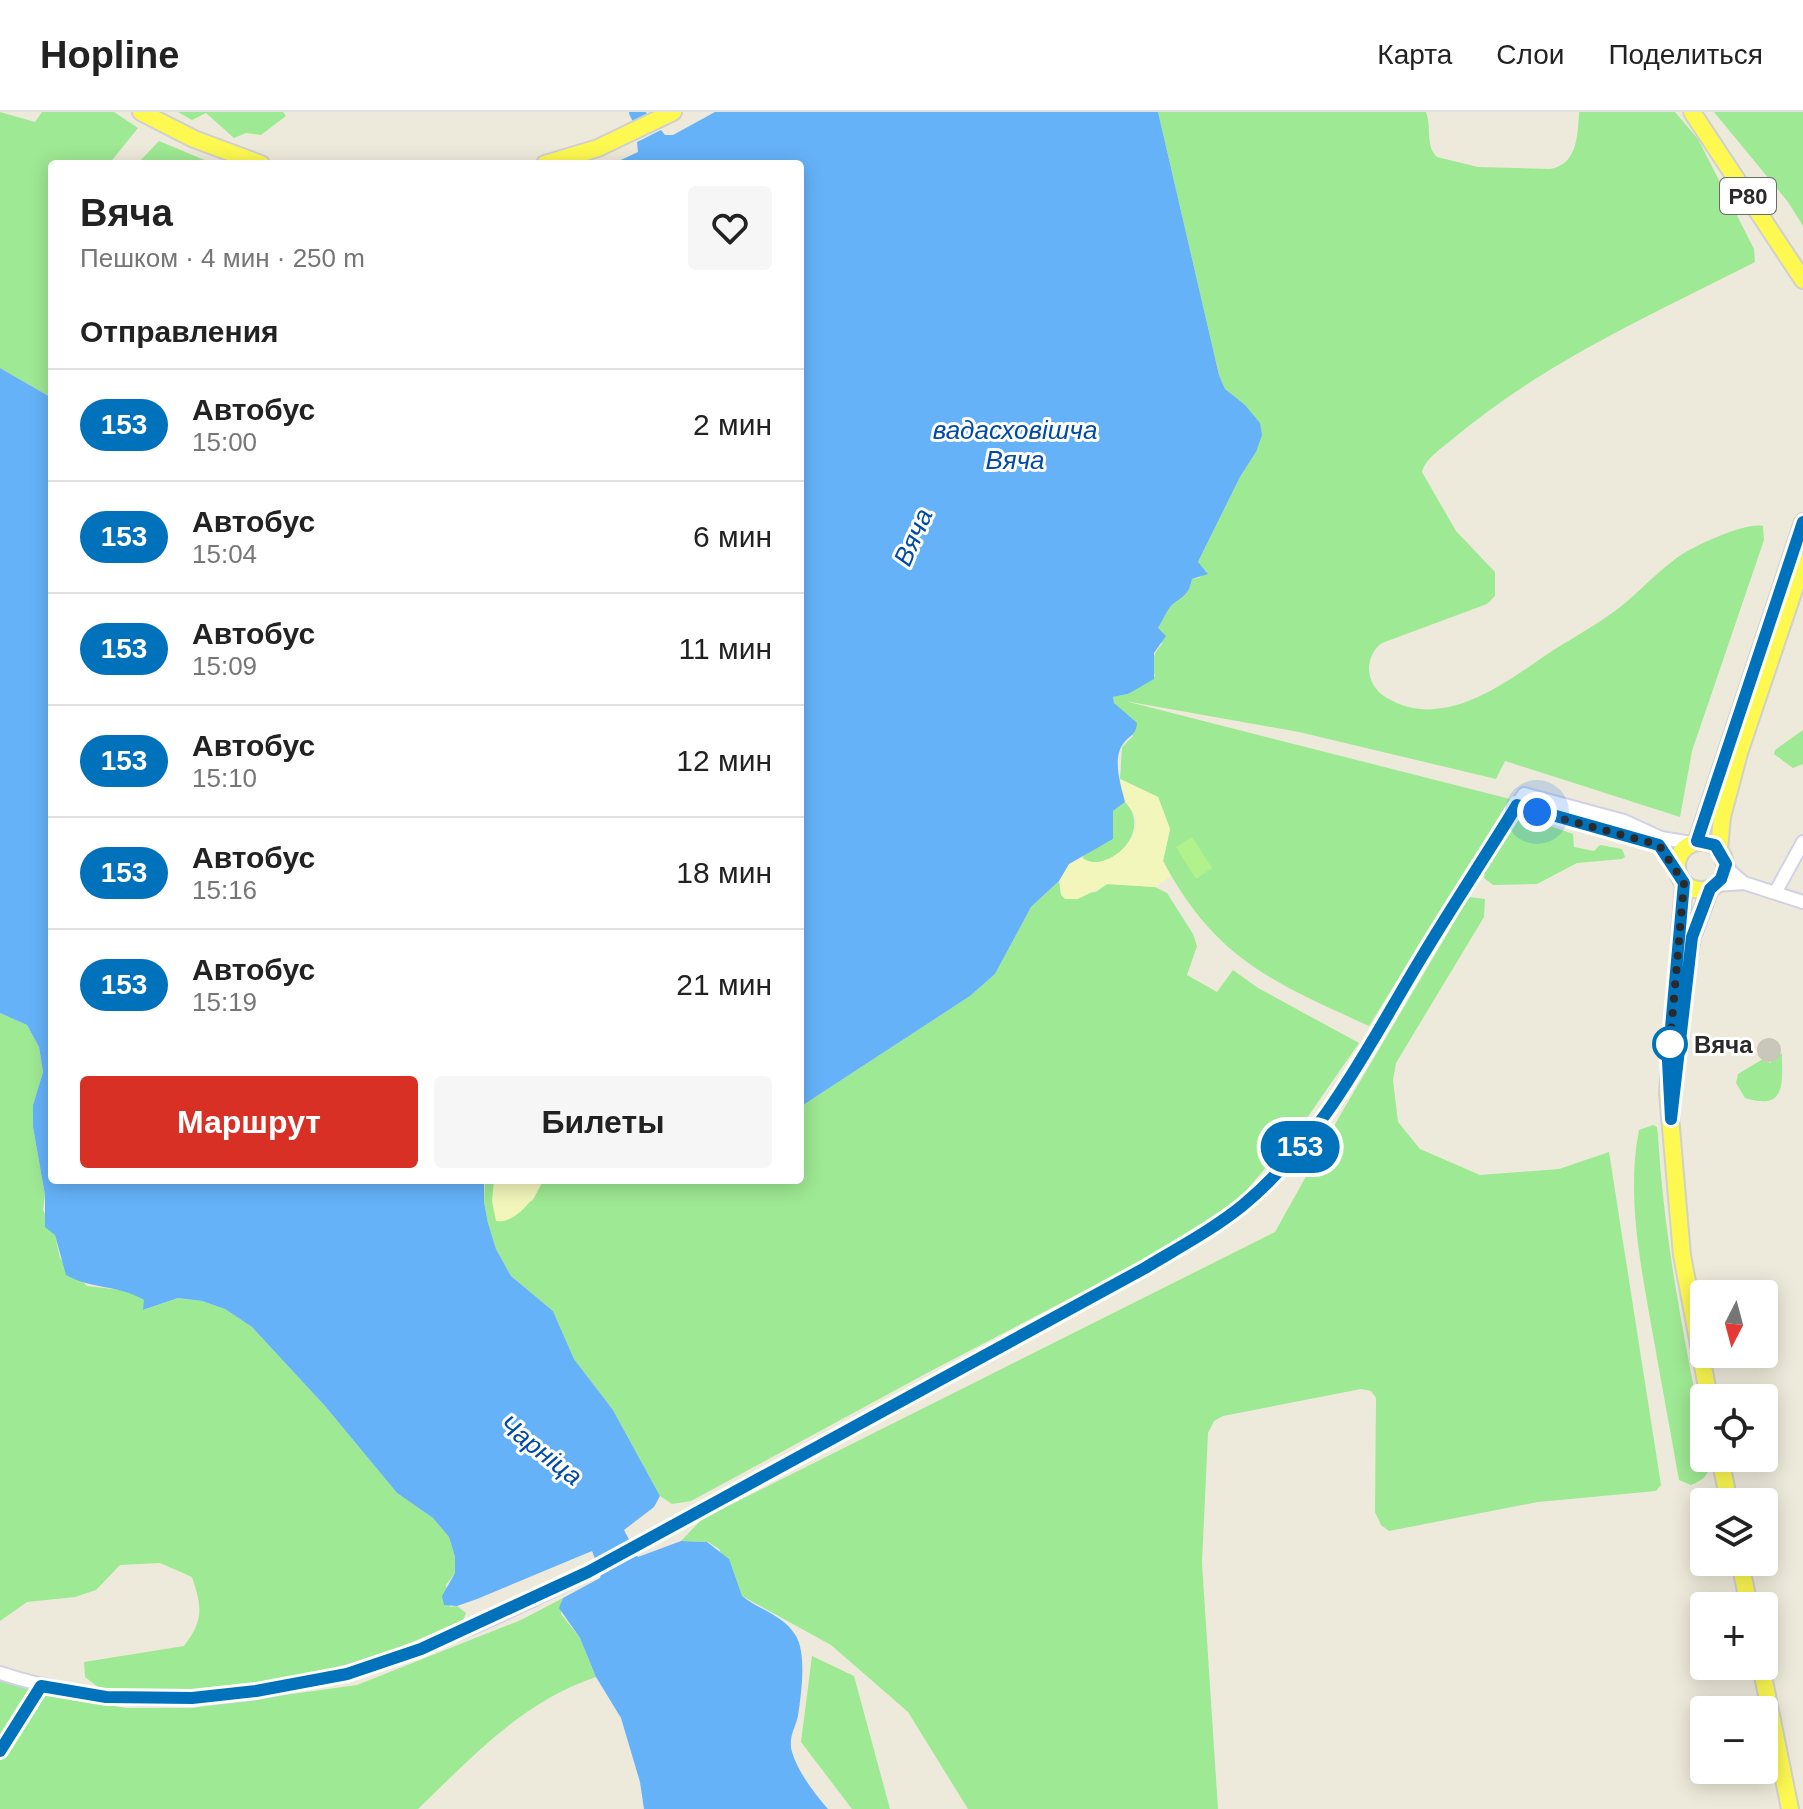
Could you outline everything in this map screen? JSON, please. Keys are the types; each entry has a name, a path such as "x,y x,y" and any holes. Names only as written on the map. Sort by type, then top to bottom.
{"main road":[{"path":"141,112 194,139 250,160"},
{"path":"558,160 598,148 673,112"},
{"name":"Р80","path":"1692,112 1803,280"},
{"path":"1706,1384 1682,1255 1668,1061 1681,852 1694,842 1803,522"},
{"path":"1671,1119 1692,937 1713,887 1725,872 1722,817 1739,753 1803,563"},
{"path":"1694,842 1709,843 1722,853"},
{"path":"1681,878 1701,890 1713,887"},
{"path":"1764,1680 1790,1809"}],"street":[{"path":"0,1673 41,1686 106,1697 192,1698 256,1691 347,1674 421,1649 588,1572 1145,1268 1244,1205 1323,1121 1345,1090 1419,961 1524,794 1624,821 1661,838 1694,842"},
{"path":"1517,805 1659,845 1681,878"},
{"path":"1775,893 1803,842"},
{"path":"1722,853 1730,871 1744,883 1803,902"},
{"path":"1713,887 1744,883"},
{"path":"0,1751 41,1686"}],"green space":[{"path":"0,112 35,122 42,112 114,112 138,128 112,160 48,160 48,396 0,368"},
{"path":"178,112 283,112 286,116 261,135 246,133 234,138 206,113 192,120"},
{"path":"1158,112 1426,112 1431,148 1437,157 1478,167 1550,169 1566,162 1571,155 1577,139 1579,112 1675,112 1698,139 1754,249 1755,262 1600,341 1525,385 1431,457 1422,472 1456,531 1495,572 1495,596 1487,604 1382,643 1369,663 1371,679 1380,693 1409,707 1431,709 1474,699 1611,614 1681,555 1730,532 1763,526 1764,540 1692,751 1680,817 1505,761 1496,779 1299,732 1125,701 1510,799 1369,1026 1276,981 1226,945 1183,895 1163,861 1170,829 1158,797 1120,779 1122,747 1133,736 1113,697 1128,694 1155,676 1153,659 1162,644 1158,628 1171,606 1188,591 1192,579 1199,578 1207,571 1201,569 1198,562 1240,477 1256,452 1244,404 1225,389 1219,375"},
{"path":"1714,112 1803,112 1803,226 1788,202"},
{"path":"159,141 205,160 141,160"},
{"path":"1803,730 1803,764 1793,768 1774,754 1775,750"},
{"path":"1125,802 1133,813 1134,826 1124,848 1104,861 1093,862 1082,858 1088,851 1110,841 1113,811"},
{"path":"1520,819 1530,819 1573,834 1574,847 1594,851 1600,845 1622,849 1625,857 1577,863 1537,884 1493,885 1484,878 1485,870 1501,836"},
{"path":"1192,837 1212,868 1196,879 1176,847"},
{"path":"1059,881 1061,895 1096,892 1107,884 1155,887 1167,893 1193,934 1197,946 1187,975 1217,992 1233,970 1258,988 1359,1043 1302,1125 1222,1219 691,1501 672,1504 660,1496 613,1410 574,1359 553,1311 511,1276 496,1249 488,1223 485,1184 494,1184 496,1221 533,1200 541,1184 804,1184 804,1104 970,996 995,974 1031,907"},
{"path":"1469,897 1485,899 1484,917 1396,1063 1393,1080 1398,1122 1420,1149 1480,1175 1559,1169 1609,1152 1661,1485 1656,1491 1538,1502 1389,1531 1381,1525 1375,1512 1376,1398 1371,1391 1361,1389 1223,1416 1214,1421 1208,1433 1202,1563 1218,1809 968,1809 908,1712 831,1645 742,1596 719,1549 708,1542 681,1541 702,1519 1275,1232"},
{"path":"0,1013 27,1025 39,1047 43,1072 33,1105 33,1127 45,1195 43,1210 55,1235 60,1258 87,1286 130,1291 144,1300 144,1310 178,1298 202,1301 225,1309 252,1327 325,1406 397,1493 433,1518 449,1537 455,1557 455,1573 446,1585 450,1607 457,1606 466,1613 463,1620 394,1650 344,1666 279,1680 193,1692 102,1690 85,1677 84,1662 184,1646 190,1637 199,1613 192,1577 160,1563 120,1565 96,1590 75,1597 27,1602 0,1621"},
{"path":"1782,1053 1781,1084 1775,1097 1768,1101 1745,1098 1736,1083 1738,1074 1763,1059 1770,1063"},
{"path":"1653,1125 1657,1127 1665,1212 1693,1384 1690,1384 1690,1472 1707,1472 1691,1485 1679,1480 1636,1230 1634,1180 1639,1130"},
{"path":"563,1598 561,1614 580,1638 596,1677 545,1701 500,1732 418,1809 0,1809 0,1669 81,1700 126,1708 192,1708 357,1685 521,1620"},
{"path":"812,1656 854,1676 890,1809 852,1809 801,1742"}],"sand":[{"path":"1120,779 1158,797 1170,829 1163,861 1171,876 1155,887 1108,884 1078,899 1065,899 1061,895 1060,876 1069,864 1082,858 1090,862 1108,859 1125,847 1131,838 1136,818 1124,799"},
{"path":"494,1184 541,1184 524,1208 511,1219 496,1221 492,1201"}],"water":[{"name":"вадасховішча Вяча","path":"715,112 1158,112 1219,375 1225,389 1244,404 1260,423 1262,435 1198,562 1208,574 1192,579 1188,591 1171,606 1158,628 1166,636 1154,653 1154,679 1128,694 1113,697 1114,703 1137,723 1118,757 1118,773 1125,802 1113,811 1113,839 1069,864 1059,881 1031,907 995,974 970,996 804,1104 804,160 621,160 638,152 637,142 661,130 665,135 673,135"},
{"name":"Чарніца","path":"0,368 48,396 48,1184 484,1184 488,1223 496,1249 511,1276 553,1311 574,1359 613,1410 660,1496 654,1507 624,1530 638,1557 681,1541 707,1542 729,1559 742,1596 778,1618 796,1636 802,1675 791,1747 802,1775 828,1809 644,1809 640,1782 621,1718 596,1677 580,1638 559,1608 563,1598 600,1578 592,1551 477,1599 457,1606 444,1605 442,1596 455,1573 455,1557 449,1537 433,1518 397,1493 325,1406 252,1327 225,1309 202,1301 178,1298 143,1310 144,1300 134,1295 66,1275 55,1235 45,1227 45,1195 33,1127 33,1105 43,1072 39,1047 27,1025 0,1013"}],"building":[{"path":"1769,1039 1777,1042 1780,1050 1777,1058 1769,1061 1761,1058 1758,1050 1761,1042"}],"waterway":[{"name":"Вяча","path":"637,112 640,118"}],"bus line":[{"name":"153","path":"0,1751 41,1686 106,1697 145,1700 192,1698 256,1691 347,1674 421,1649 588,1572 1145,1268 1212,1228 1244,1205 1323,1121 1345,1090 1419,961 1517,805 1659,845 1684,883 1668,1061 1671,1119 1692,937 1702,905 1710,889 1721,879 1726,864 1715,845 1697,841 1803,522"}],"place":[{"name":"Вяча","path":"1670,1044"}],"route":[{"path":"1537,812 1659,845 1684,883 1670,1044"}]}
